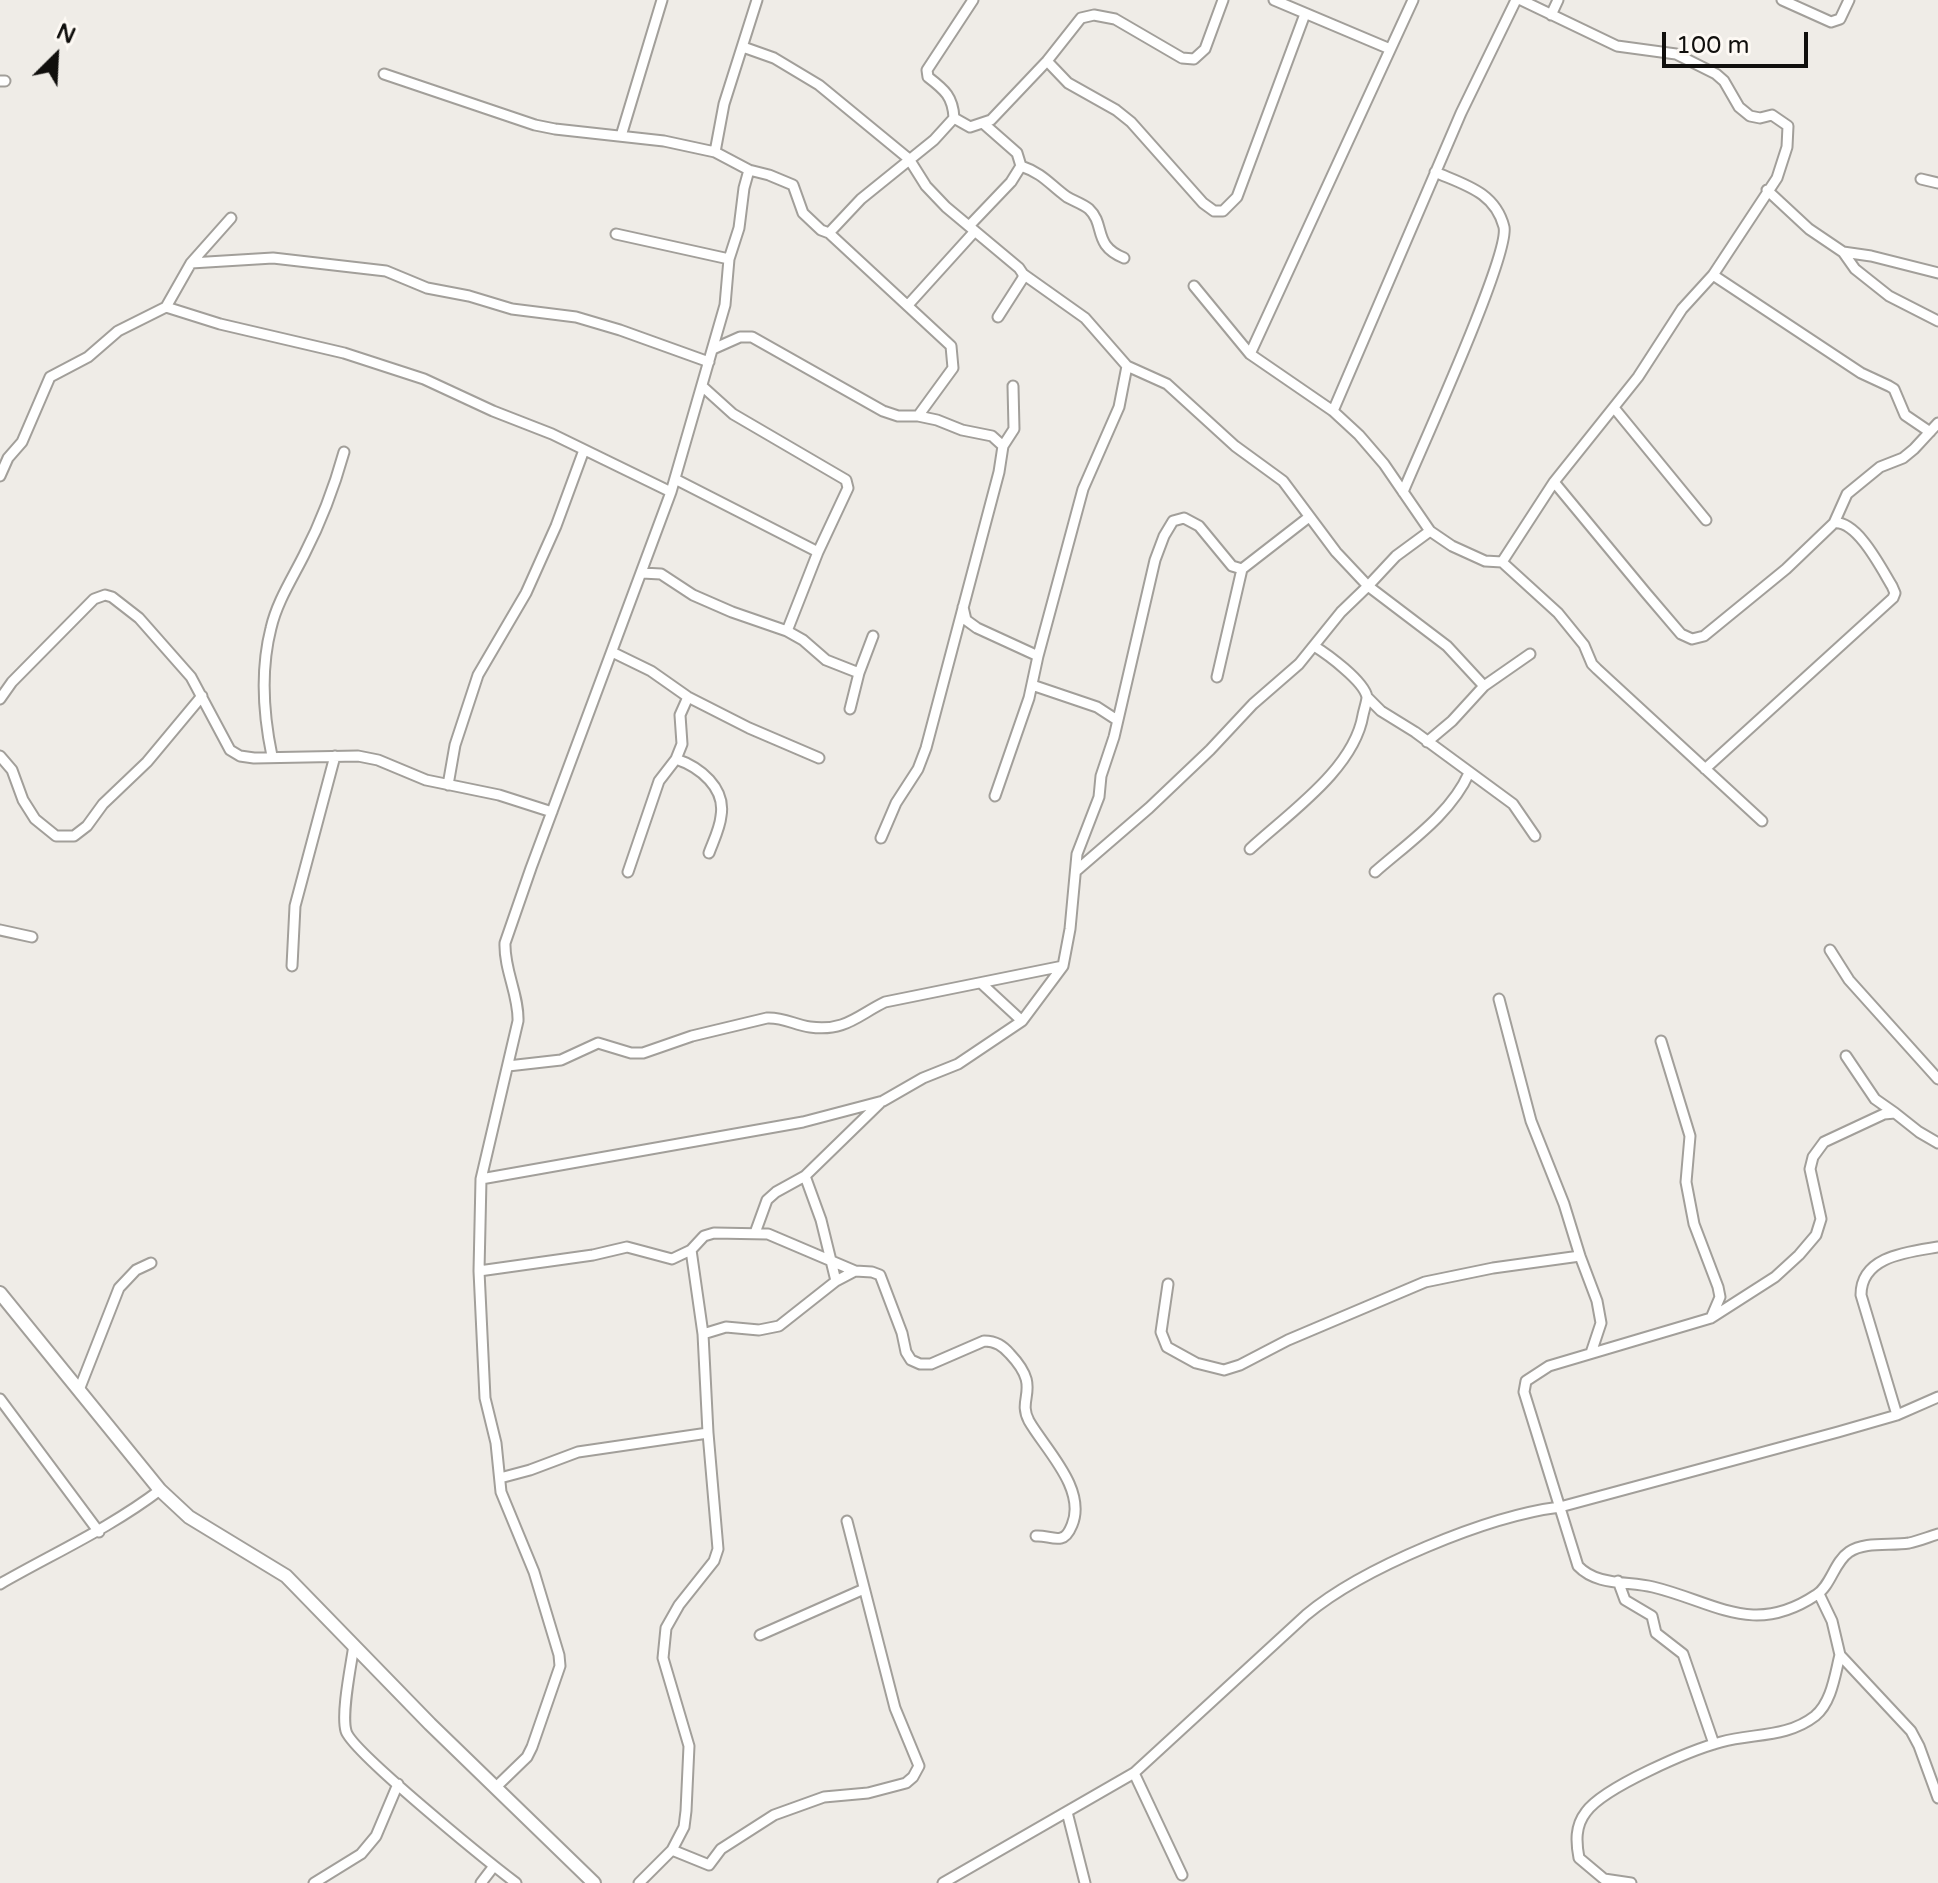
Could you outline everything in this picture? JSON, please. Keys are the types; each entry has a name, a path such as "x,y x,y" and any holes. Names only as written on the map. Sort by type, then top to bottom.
{"street":[{"path":"621,136 662,0"},
{"path":"715,152 724,104 757,0"},
{"path":"829,233 861,199 934,140 954,118 953,102 947,92 928,77 927,70 973,0"},
{"path":"954,118 970,127 984,124 1010,102 1081,18 1094,15 1115,19 1182,58 1194,59 1205,49 1223,0"},
{"path":"1275,0 1390,49"},
{"path":"1250,354 1413,0"},
{"path":"1333,411 1435,172 1499,30 1518,0 1617,46 1676,54 1716,74 1724,81 1739,107 1750,116 1760,118 1772,115 1788,126 1787,147 1777,178 1713,275 1682,309 1615,409 1554,482 1502,562"},
{"path":"1551,15 1558,0"},
{"path":"1782,0 1831,22 1840,19 1849,0"},
{"path":"1047,61 1068,83 1131,122 1203,203 1214,211 1223,211 1237,197 1305,14"},
{"path":"743,47 774,58 819,85 909,159 926,186 1023,274 1085,318 1127,366 1167,384 1235,446 1283,481 1336,552 1368,586 1447,646 1484,686"},
{"path":"384,74 535,125 715,152 749,170 793,185 803,213 821,230 829,233 951,346 953,368 918,416"},
{"path":"908,305 1021,166 1017,153 984,124"},
{"path":"1021,166 1044,175 1054,188 1090,210 1105,245 1112,253 1124,258"},
{"path":"496,1787 527,1757 560,1666 534,1572 501,1492 496,1443 485,1398 479,1271 481,1179 518,1021 505,943 671,492 725,305 729,259 739,228 749,170"},
{"path":"1403,492 1498,263 1505,238 1501,220 1484,193 1435,172"},
{"path":"1921,179 1938,183"},
{"path":"1767,190 1809,229 1843,252 1855,269 1889,296 1938,321"},
{"path":"0,476 8,458 22,442 50,377 88,357 118,331 166,307 191,263 231,218"},
{"path":"616,234 729,259"},
{"path":"1843,252 1938,273"},
{"path":"191,263 273,258 386,271 427,288 512,309 576,317 709,362"},
{"path":"998,317 1023,274"},
{"path":"1713,275 1861,373 1894,389 1902,412 1930,432"},
{"path":"1194,286 1250,354 1333,411 1359,435 1384,464 1430,531 1452,546 1485,561 1502,562 1558,613 1584,645 1597,669 1762,821"},
{"path":"166,307 220,324 344,353 424,379 671,492"},
{"path":"713,349 740,337 752,337 883,411 898,416 937,420 978,435 992,436 999,439 1003,446"},
{"path":"995,796 1032,685 1083,489 1119,407 1127,366"},
{"path":"702,386 733,414 846,480 848,488 818,552 787,631"},
{"path":"881,838 926,748 999,472 1003,446 1014,429 1013,386"},
{"path":"1615,409 1706,520"},
{"path":"1554,482 1681,634 1692,639 1704,636 1786,569 1834,523 1847,494 1880,467 1903,458 1938,423"},
{"path":"448,785 455,745 478,675 526,593 556,526 584,450"},
{"path":"272,756 263,693 271,626 332,494 344,452"},
{"path":"675,479 818,552"},
{"path":"1217,677 1242,569 1309,517"},
{"path":"755,1233 767,1200 776,1192 805,1176 883,1101 923,1078 958,1064 1022,1021 1063,966 1081,839 1099,797 1101,776 1155,560 1164,536 1173,521 1184,518 1199,526 1232,566 1242,569"},
{"path":"1705,769 1893,598 1895,593 1892,586 1858,535 1849,525 1834,523"},
{"path":"1076,871 1149,808 1253,704 1299,664 1341,612 1396,556 1430,531"},
{"path":"642,573 661,574 693,595 787,631 826,660 859,673"},
{"path":"0,699 12,682 94,599 105,595 139,618 191,677 230,750 240,756 358,756 378,760 426,780 499,795 552,812"},
{"path":"963,604 966,620 977,628 1038,656"},
{"path":"850,709 873,636"},
{"path":"1314,646 1331,656 1381,711 1513,804 1535,836"},
{"path":"612,652 651,671 688,697 819,758"},
{"path":"1427,742 1452,721 1484,686 1530,654"},
{"path":"1032,685 1083,701 1117,720"},
{"path":"0,756 12,770 23,800 35,819 56,836 74,836 147,762 202,696"},
{"path":"628,872 659,781 676,759 682,744 680,715 688,697"},
{"path":"1250,849 1324,783 1353,746 1361,727 1367,697"},
{"path":"292,966 295,906 335,756"},
{"path":"676,759 702,772 717,789 722,814 709,853"},
{"path":"1375,872 1441,814 1461,790 1469,773"},
{"path":"0,930 32,937"},
{"path":"1830,950 1849,980 1938,1079"},
{"path":"508,1066 561,1060 598,1043 631,1053 643,1053 692,1036 767,1018 778,1017 807,1027 844,1025 862,1018 885,1002 1063,966"},
{"path":"982,984 1022,1021"},
{"path":"1499,999 1531,1121 1564,1204 1597,1301 1601,1323 1591,1353"},
{"path":"1661,1041 1690,1136 1686,1167 1694,1224 1720,1297 1711,1318"},
{"path":"1846,1056 1875,1099 1938,1143"},
{"path":"481,1179 803,1122 883,1101"},
{"path":"1895,1113 1884,1114 1824,1142 1813,1157 1810,1169 1821,1219 1816,1235 1775,1277 1711,1318 1549,1366 1526,1381 1524,1392 1578,1566 1587,1575 1652,1587 1742,1615 1765,1615 1783,1611 1819,1594 1838,1562 1849,1551 1907,1543 1938,1534"},
{"path":"805,1176 821,1220 836,1281"},
{"path":"479,1271 593,1255 627,1247 672,1259 691,1250 704,1236 755,1233 779,1236 829,1262 880,1275 911,1360 931,1364 984,1341 991,1341 1006,1349 1024,1369 1029,1382 1027,1418 1058,1461 1076,1505 1069,1533 1060,1538 1036,1536"},
{"path":"1897,1415 1861,1295 1861,1285 1870,1268 1881,1261 1938,1247"},
{"path":"640,1883 672,1850 684,1827 689,1746 662,1649 666,1628 679,1605 714,1561 718,1549 703,1334 691,1250"},
{"path":"1168,1284 1162,1339 1177,1354 1224,1370 1425,1282 1493,1268 1580,1256"},
{"path":"79,1390 119,1288 136,1270 151,1263"},
{"path":"703,1334 726,1327 759,1330 779,1326 836,1281 855,1271"},
{"path":"0,1293 160,1490 189,1517 286,1576 594,1883"},
{"path":"943,1883 1134,1773 1327,1598 1365,1576 1460,1535 1523,1514 1560,1507 1897,1415 1938,1397"},
{"path":"0,1399 99,1532"},
{"path":"500,1478 578,1452 708,1433"},
{"path":"0,1584 99,1532 160,1490"},
{"path":"672,1850 709,1865 721,1849 774,1815 824,1797 868,1793 906,1783 917,1772 919,1766 895,1708 847,1521"},
{"path":"1618,1581 1625,1600 1649,1613 1656,1633 1683,1654 1714,1744"},
{"path":"760,1635 864,1589"},
{"path":"1631,1883 1604,1879 1579,1858 1577,1828 1586,1811 1600,1798 1635,1777 1714,1744 1782,1732 1815,1716 1828,1697 1840,1655 1832,1621 1819,1594"},
{"path":"354,1645 345,1716 349,1738 398,1784 516,1883"},
{"path":"1840,1655 1911,1731 1938,1798"},
{"path":"1134,1773 1182,1875"},
{"path":"314,1883 361,1854 376,1836 398,1784"},
{"path":"1067,1812 1085,1883"},
{"path":"481,1883 494,1866"}]}
